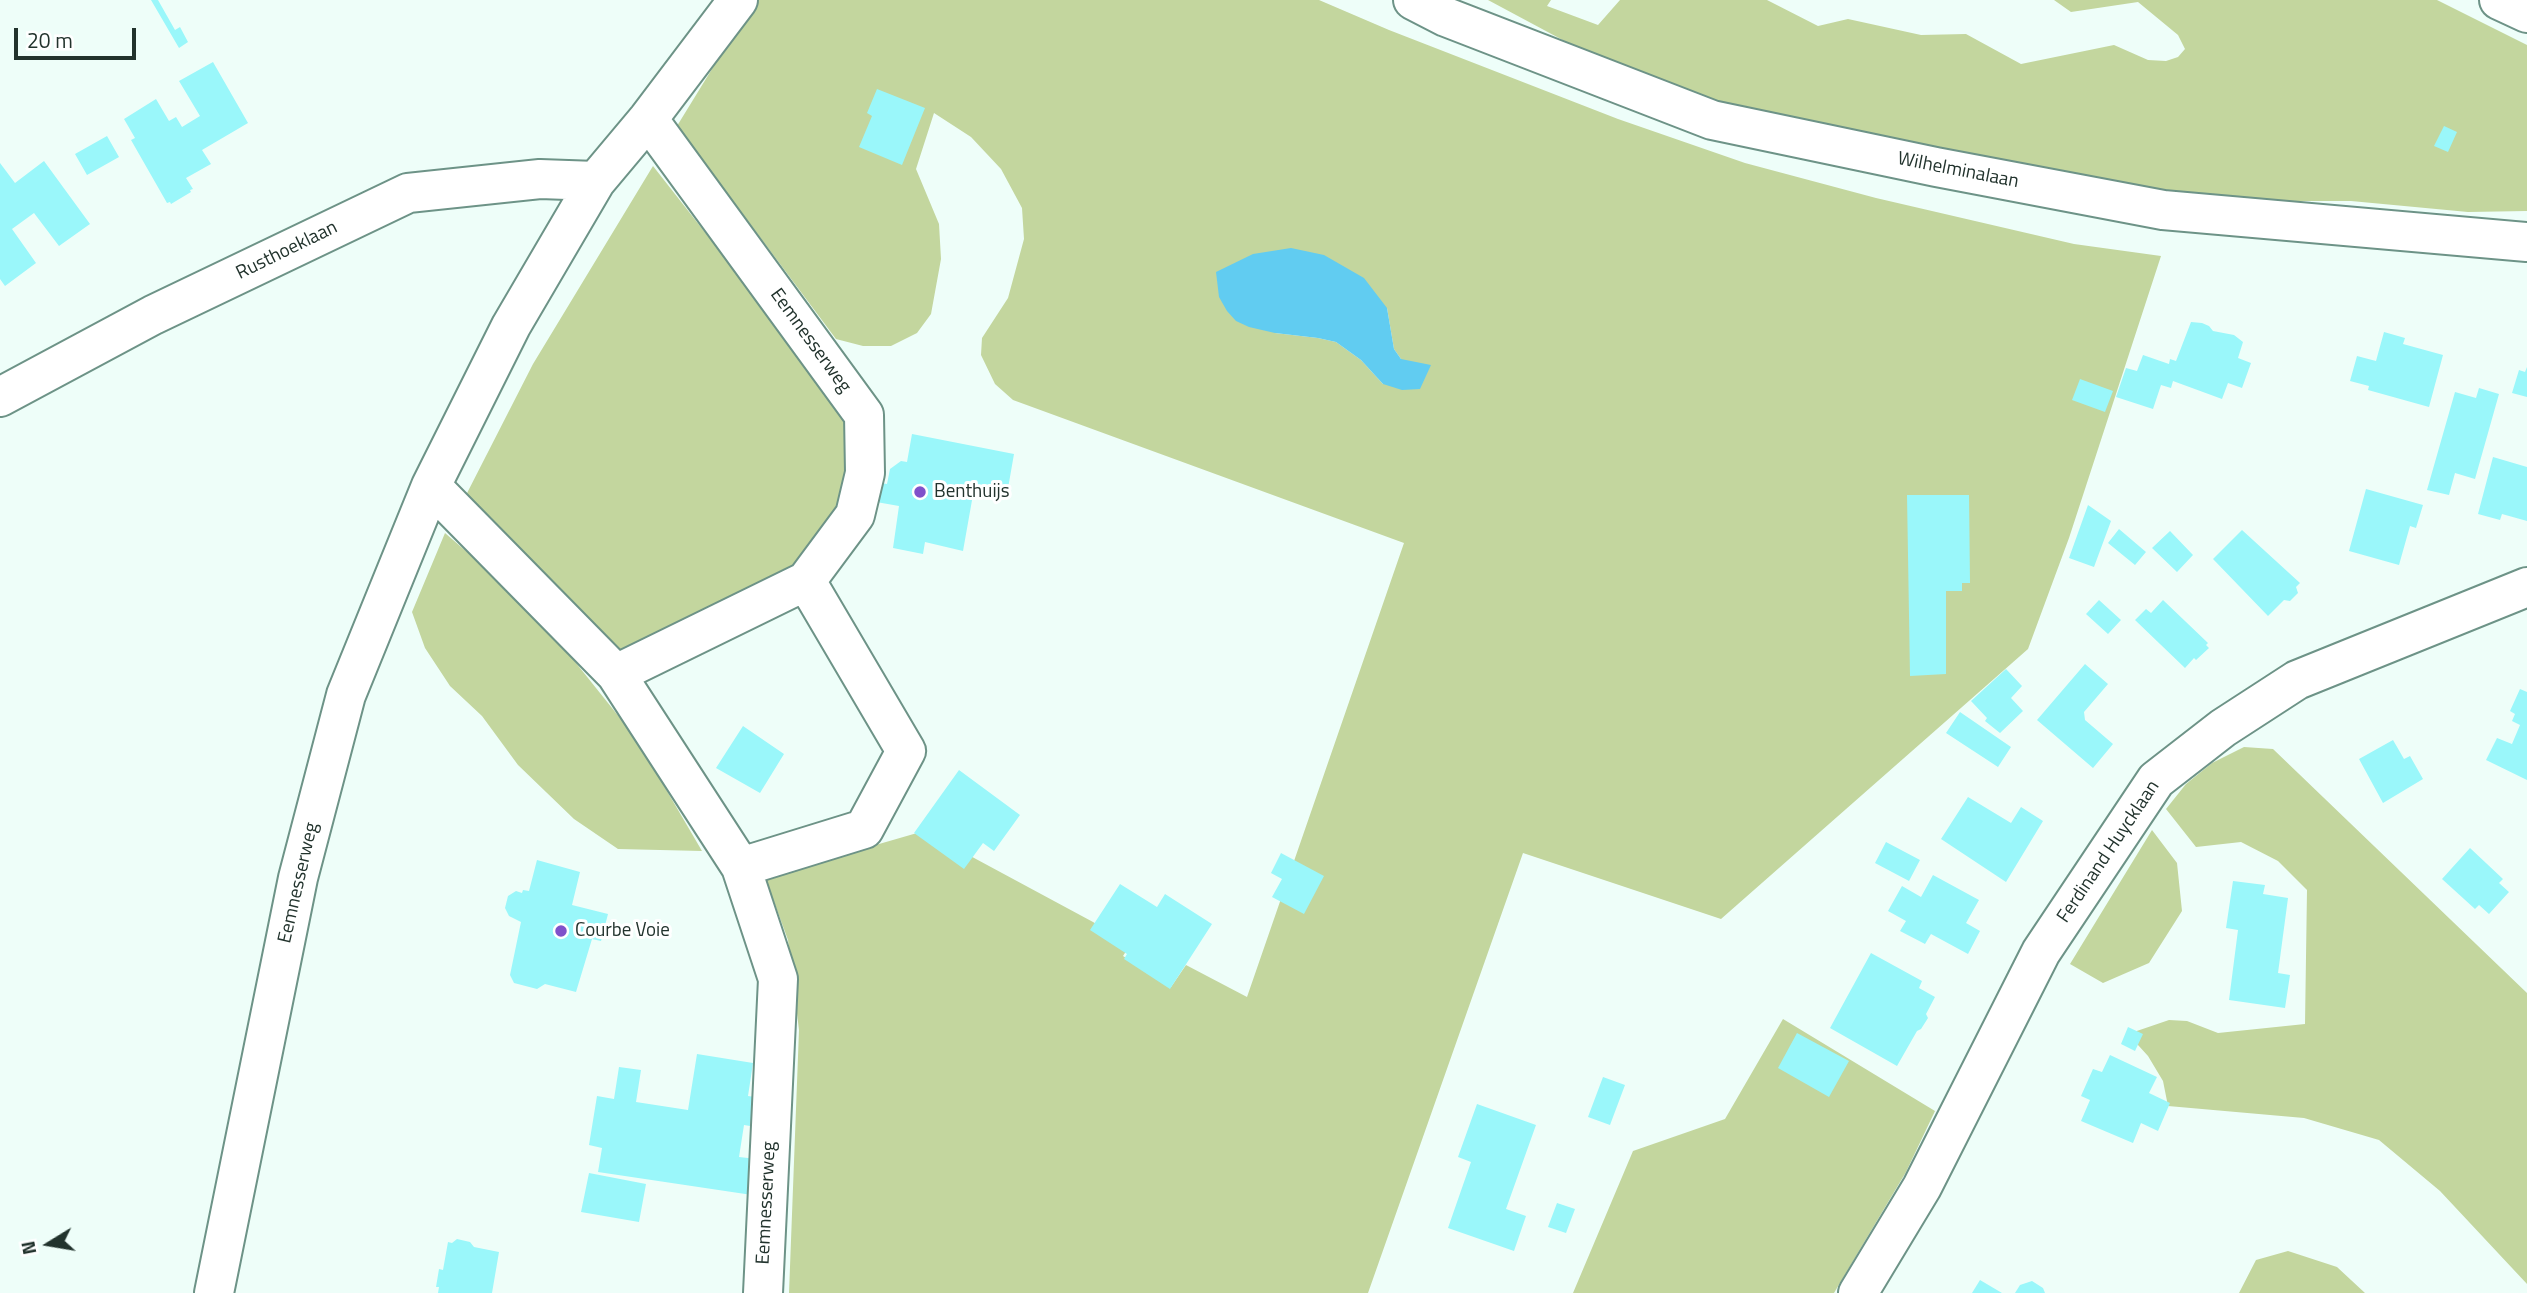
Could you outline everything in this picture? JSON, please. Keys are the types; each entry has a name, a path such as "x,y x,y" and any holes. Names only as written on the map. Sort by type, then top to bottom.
{"street":[{"name":"Eemnesserweg","path":"214,1293 298,878 346,695 431,486 511,326 596,181 648,119 738,0"},
{"path":"2499,0 2527,13"},
{"name":"Wilhelminalaan","path":"1439,6 1712,120 2163,211 2527,242"},
{"name":"Eemnesserweg","path":"615,674 806,581 855,515 865,473 864,415 648,119"},
{"name":"Rusthoeklaan","path":"0,397 153,315 408,193 540,179 596,181"},
{"name":"Eemnesserweg","path":"431,486 615,674 741,867 778,979 763,1293"},
{"path":"741,867 864,829 906,751 806,581"},
{"name":"Ferdinand Huycklaan","path":"1858,1293 1922,1187 2041,952 2156,780 2223,728 2297,680 2527,587"}],"green space":[{"path":"758,0 1319,0 1618,119 1745,163 1876,198 2074,244 2161,256 2069,538 2028,649 1721,919 1523,853 1368,1293 789,1293 799,1030 788,940 765,877 924,831 1093,922 1130,945 1123,956 1171,987 1186,965 1247,997 1404,543 1013,400 995,384 981,355 982,338 1008,298 1024,239 1022,208 1001,169 971,137 934,113 916,169 939,224 941,259 931,314 917,333 891,346 863,346 836,339 677,126 739,25","holes":["1387,308 1394,349 1401,359 1383,384 1361,360 1336,342 1275,333"]},
{"path":"1488,0 1551,0 1547,6 1598,25 1620,0 1767,0 1818,26 1848,19 1921,35 1966,34 2021,64 2114,45 2148,60 2166,61 2178,57 2185,49 2178,35 2138,2 2071,12 2054,0 2437,0 2527,45 2527,211 2468,212 2351,201 2179,201 1712,120"},
{"path":"653,166 740,277 854,431 858,488 818,549 773,581 618,656 549,577 464,499 533,364"},
{"path":"445,533 490,572 568,653 636,738 702,851 618,849 574,819 518,765 482,716 450,686 425,648 412,612"},
{"path":"2244,747 2273,749 2527,993 2527,1284 2440,1191 2379,1140 2304,1118 2168,1106 2163,1081 2148,1056 2128,1034 2169,1020 2187,1021 2218,1033 2305,1024 2307,890 2278,861 2241,842 2196,847 2166,809 2186,784 2212,763"},
{"path":"2152,830 2177,863 2182,911 2149,963 2103,983 2070,964"},
{"path":"1783,1019 1935,1111 1906,1172 1834,1293 1573,1293 1633,1151 1725,1119"},
{"path":"2288,1251 2337,1267 2365,1293 2239,1293 2256,1260"}],"water":[{"path":"1291,248 1324,255 1364,278 1387,308 1394,349 1401,359 1431,365 1420,389 1402,390 1383,384 1361,360 1336,342 1275,333 1236,321 1219,297 1216,272 1253,254"}],"building":[{"path":"151,0 158,0 175,30 180,27 188,42 179,48"},
{"path":"213,62 248,123 202,150 211,164 186,178 193,189 191,192 171,204 167,203 131,140 135,138 124,119 156,99 169,121 176,117 182,127 200,116 179,81"},
{"path":"877,89 925,108 902,165 859,147 872,116 867,113"},
{"path":"2444,126 2457,132 2448,152 2434,146"},
{"path":"107,136 119,157 87,175 75,154"},
{"path":"44,161 90,224 59,246 34,213 12,229 36,263 5,286 0,279 0,163 15,183"},
{"path":"2191,322 2202,323 2213,331 2234,335 2243,342 2238,358 2251,363 2242,388 2228,383 2222,399 2173,381 2171,388 2161,385 2153,409 2116,397 2126,368 2137,371 2143,355 2169,364 2170,359 2176,361"},
{"path":"2384,332 2405,338 2403,344 2443,355 2429,407 2368,390 2369,386 2350,381 2357,356 2376,361"},
{"path":"2527,367 2527,397 2512,393 2519,370 2525,372"},
{"path":"2080,379 2113,391 2105,412 2072,400"},
{"path":"2479,388 2499,394 2475,479 2455,473 2449,495 2427,490 2455,392 2476,398"},
{"name":"Benthuijs","path":"912,434 1014,454 1007,494 974,489 963,551 925,542 923,554 893,548 899,506 865,500 869,481 887,484 890,469 901,461 907,462"},
{"path":"2493,457 2527,467 2527,521 2502,514 2500,520 2478,514"},
{"path":"2366,489 2423,505 2416,528 2410,526 2399,565 2349,551"},
{"path":"1907,495 1969,495 1970,583 1962,583 1962,591 1946,591 1946,674 1910,676"},
{"path":"2088,505 2111,521 2094,567 2069,558"},
{"path":"2119,529 2146,552 2135,565 2108,543"},
{"path":"2242,530 2300,583 2296,587 2298,593 2290,601 2284,600 2268,616 2213,559"},
{"path":"2170,531 2193,555 2177,572 2152,548"},
{"path":"2099,600 2121,620 2108,634 2086,614"},
{"path":"2163,600 2208,643 2206,645 2209,648 2185,668 2135,620 2146,609 2151,613"},
{"path":"2085,664 2108,684 2084,712 2085,720 2113,744 2093,768 2037,720"},
{"path":"2006,669 2022,686 2011,698 2023,711 2000,733 1985,721 1987,718 1971,701"},
{"path":"2520,689 2527,692 2527,780 2486,760 2497,738 2512,744 2520,725 2512,721 2515,714 2510,711"},
{"path":"1960,712 2011,747 1998,767 1946,733"},
{"path":"743,726 784,754 760,793 716,768"},
{"path":"2393,740 2404,759 2410,756 2423,779 2383,803 2359,759"},
{"path":"959,770 1020,815 994,851 983,843 964,869 914,833"},
{"path":"1968,797 2011,823 2021,807 2043,821 2006,882 1941,839"},
{"path":"1886,842 1920,860 1909,881 1875,863"},
{"path":"2470,848 2503,879 2499,883 2509,892 2489,914 2479,905 2475,909 2442,879"},
{"path":"1281,853 1324,876 1304,914 1272,897 1282,879 1271,873"},
{"name":"Courbe Voie","path":"537,860 580,872 572,905 608,914 601,941 592,939 576,992 545,984 537,989 514,983 510,975 521,922 509,916 505,908 508,896 516,891 529,891"},
{"path":"1933,875 1979,900 1966,923 1980,931 1968,954 1931,934 1925,944 1900,931 1906,921 1888,911 1902,886 1921,897"},
{"path":"2233,881 2265,885 2263,894 2288,898 2278,973 2290,975 2285,1008 2229,1000 2238,930 2226,928"},
{"path":"1120,884 1157,907 1165,894 1212,924 1170,989 1124,959 1127,954 1090,930"},
{"path":"1871,953 1922,981 1919,988 1935,997 1926,1014 1928,1018 1917,1031 1897,1066 1830,1028"},
{"path":"2128,1027 2143,1034 2135,1051 2121,1044"},
{"path":"1797,1033 1849,1061 1829,1097 1778,1068"},
{"path":"697,1054 753,1063 748,1096 755,1097 750,1126 744,1125 739,1157 757,1159 752,1195 598,1172 602,1148 589,1145 597,1096 614,1099 619,1067 641,1070 636,1102 688,1110"},
{"path":"2110,1055 2157,1077 2149,1093 2170,1103 2158,1131 2141,1123 2133,1143 2081,1121 2090,1100 2081,1096 2093,1069 2102,1072"},
{"path":"1603,1077 1625,1085 1610,1125 1588,1117"},
{"path":"1477,1104 1536,1125 1506,1209 1526,1216 1514,1251 1448,1228 1471,1162 1458,1157"},
{"path":"589,1173 646,1184 639,1222 581,1212"},
{"path":"1557,1203 1575,1209 1566,1233 1548,1227"},
{"path":"457,1239 470,1242 474,1247 499,1252 492,1293 438,1293 439,1287 436,1287 439,1269 443,1270 448,1242 452,1243"},
{"path":"1980,1280 2002,1293 1972,1293"},
{"path":"2032,1281 2043,1288 2045,1293 2015,1293 2020,1285"}],"place":[{"name":"Benthuijs","path":"920,492"},
{"name":"Courbe Voie","path":"561,931"}]}
